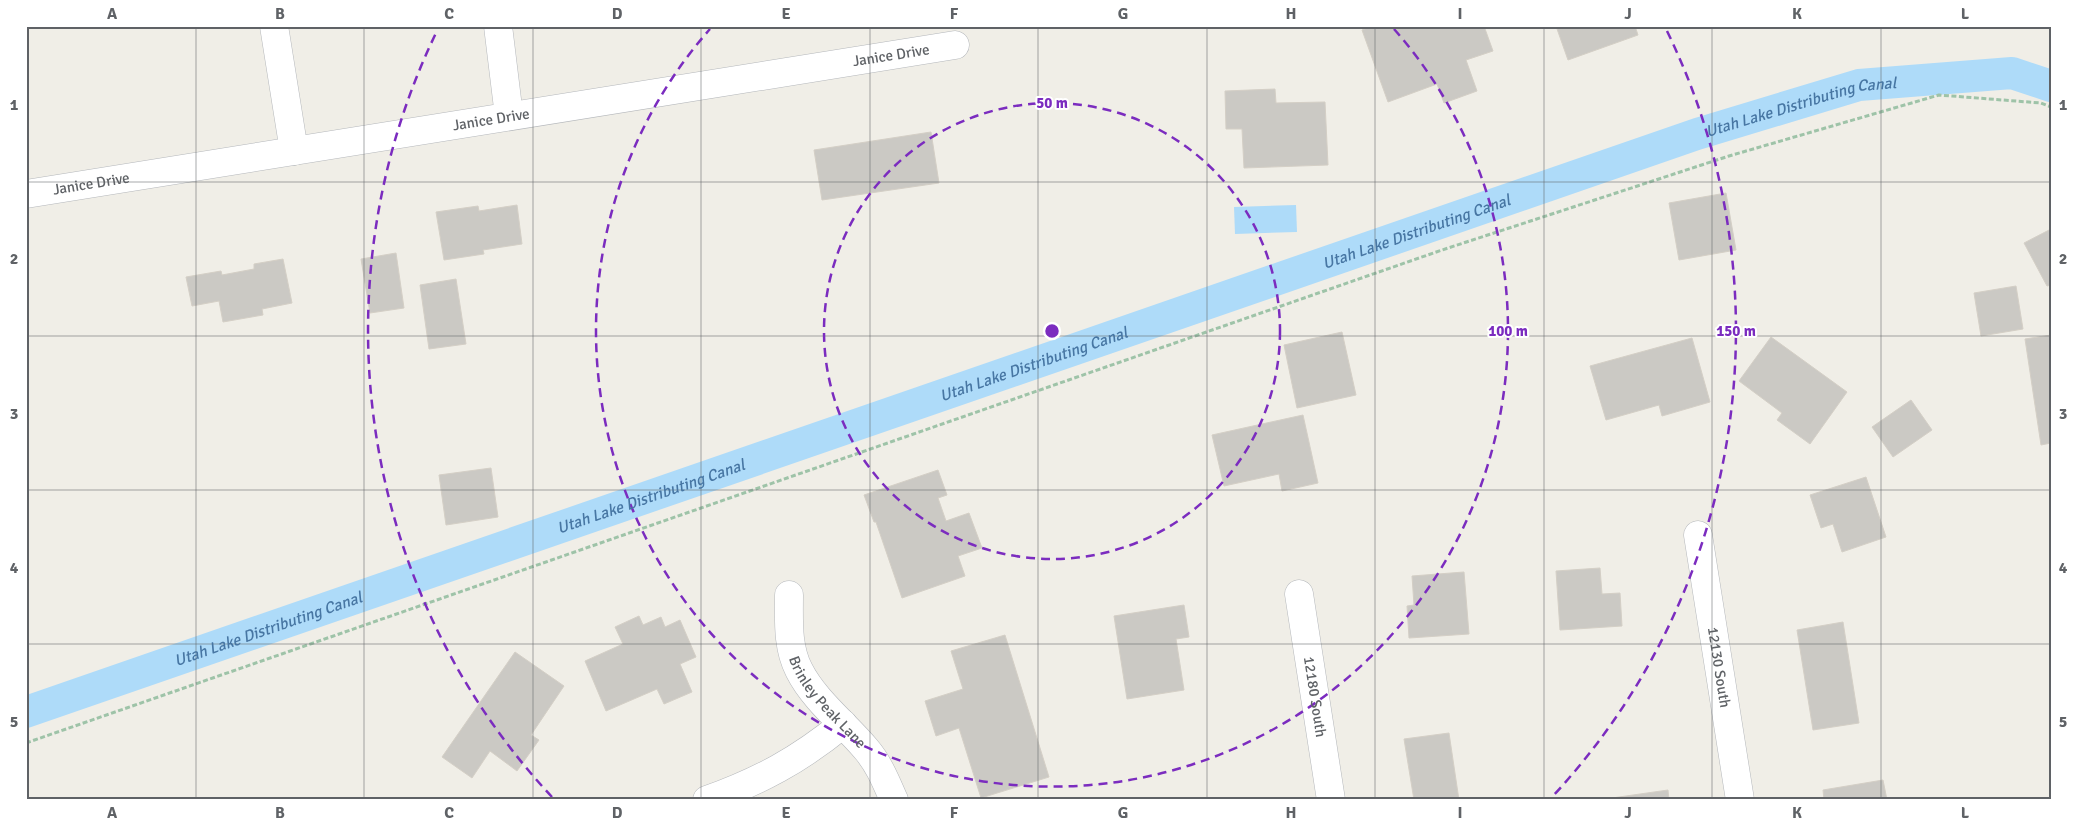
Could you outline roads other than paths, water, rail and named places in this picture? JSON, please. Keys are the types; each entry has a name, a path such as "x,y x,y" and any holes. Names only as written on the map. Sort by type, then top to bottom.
{"street":[{"path":"274,26 294,150"},
{"path":"498,26 509,116"},
{"name":"Janice Drive","path":"26,194 955,44"},
{"name":"12130 South","path":"1698,535 1740,800"},
{"name":"12180 South","path":"1299,594 1331,800"},
{"name":"Brinley Peak Lane","path":"789,595 788,633 798,670 813,690 868,751 884,777 894,800"},
{"path":"707,800 775,772 814,749 843,724"}],"water":[{"path":"1296,205 1297,232 1235,234 1234,207"}],"waterway":[{"name":"Utah Lake Distributing Canal","path":"26,712 1697,134 1859,85 2012,73 2051,86"}]}
